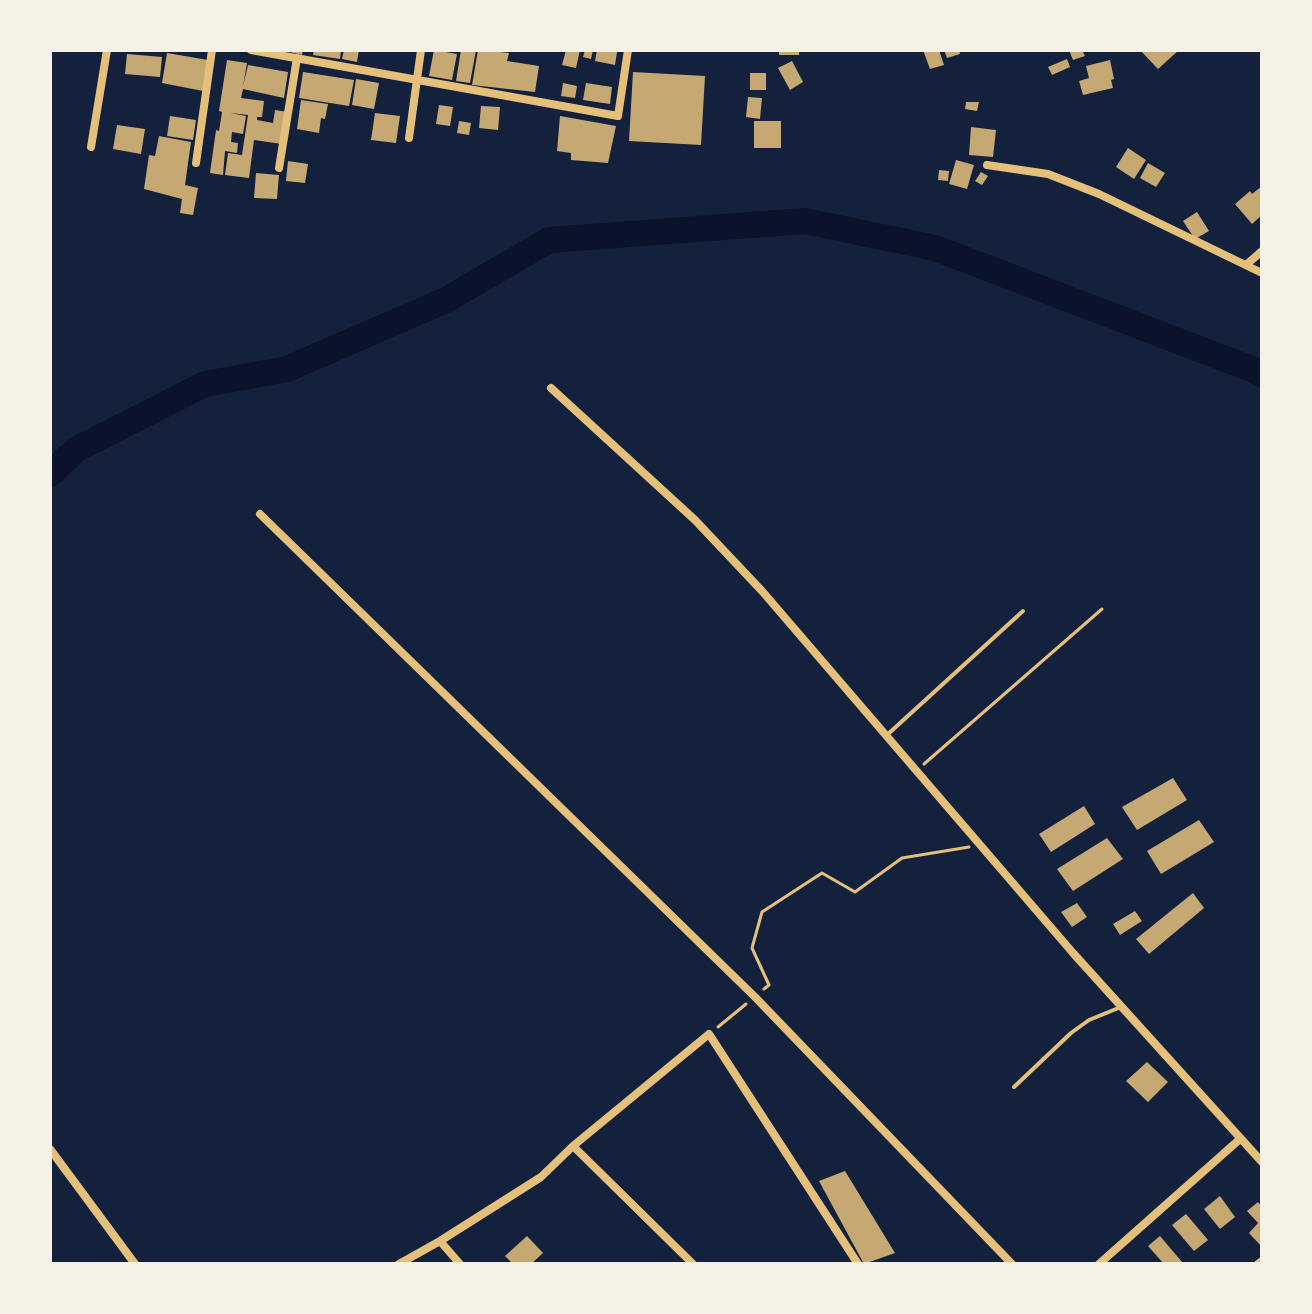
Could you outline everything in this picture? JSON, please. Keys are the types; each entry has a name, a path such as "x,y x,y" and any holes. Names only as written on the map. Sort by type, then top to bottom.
{"street":[{"path":"91,147 107,50"},
{"path":"196,163 212,50"},
{"path":"251,50 618,116 628,50"},
{"path":"409,138 421,50"},
{"path":"279,168 297,58"},
{"path":"987,165 1048,174 1087,189 1262,273"},
{"path":"1246,265 1262,251"},
{"path":"551,388 695,520 762,591 1121,1007 1262,1162"},
{"path":"260,514 755,997 1012,1264"},
{"path":"399,1264 541,1177 573,1146 709,1034 858,1264"},
{"path":"1099,1264 1240,1139"},
{"path":"573,1146 693,1264"},
{"path":"50,1149 135,1264"},
{"path":"440,1241 460,1264"}],"lane":[{"path":"887,735 1023,611"},
{"path":"1014,1087 1071,1033 1089,1020 1121,1007"}],"path":[{"path":"917,771 1102,609"},
{"path":"709,1034 769,985 752,948 762,912 822,873 855,892 902,858 980,845"}],"building":[{"path":"282,50 303,50 302,55"},
{"path":"314,50 341,50 340,59 313,55"},
{"path":"344,50 359,50 357,62 342,59"},
{"path":"434,50 457,54 452,80 429,76"},
{"path":"461,50 476,50 470,83 456,81"},
{"path":"478,50 509,53 507,61 539,66 535,92 472,85"},
{"path":"566,50 580,50 576,68 562,65"},
{"path":"585,50 593,50 591,59 583,57"},
{"path":"597,50 617,52 615,65 595,61"},
{"path":"779,50 799,50 799,55 779,55"},
{"path":"923,50 939,50 944,65 930,69"},
{"path":"944,50 959,50 960,54 947,58"},
{"path":"1069,50 1082,50 1085,56 1073,60"},
{"path":"1140,50 1179,50 1158,69"},
{"path":"167,53 208,60 203,91 162,83"},
{"path":"127,54 162,57 160,77 125,74"},
{"path":"1067,59 1070,67 1052,75 1048,67"},
{"path":"227,60 247,63 243,86 248,65 288,72 284,98 243,89 241,98 264,101 262,117 257,117 257,120 273,123 275,110 288,112 282,144 254,140 249,178 225,175 228,153 242,155 248,115 230,113 246,116 243,134 232,132 231,142 238,143 237,153 225,151 223,175 210,173 216,130 219,131 222,112 219,111"},
{"path":"1110,60 1113,88 1083,95 1079,81 1089,78 1086,66"},
{"path":"792,61 803,82 790,90 778,68"},
{"path":"303,72 354,80 349,106 299,98"},
{"path":"633,72 705,76 701,145 629,141"},
{"path":"750,73 766,73 766,90 750,90"},
{"path":"356,79 379,83 374,109 352,105"},
{"path":"563,83 577,86 575,98 561,96"},
{"path":"586,83 612,87 610,104 583,100"},
{"path":"748,97 762,98 760,119 746,117"},
{"path":"301,100 328,104 325,119 321,118 319,133 297,129"},
{"path":"966,102 979,102 977,111 965,109"},
{"path":"439,105 453,107 450,126 436,124"},
{"path":"481,106 500,107 498,130 479,128"},
{"path":"375,113 400,116 396,143 371,140"},
{"path":"170,116 196,120 193,140 167,136"},
{"path":"560,116 616,126 608,163 571,160 571,153 557,151"},
{"path":"459,121 471,123 469,135 457,133"},
{"path":"754,121 781,121 781,148 754,148"},
{"path":"117,125 145,129 141,154 113,149"},
{"path":"971,127 996,130 993,157 969,155"},
{"path":"159,136 191,142 185,185 198,188 193,215 180,213 182,199 144,189 149,155 155,156"},
{"path":"1128,148 1146,160 1134,179 1116,167"},
{"path":"956,160 974,165 967,189 949,184"},
{"path":"288,161 308,164 305,183 286,181"},
{"path":"1148,163 1165,173 1156,187 1140,178"},
{"path":"939,170 949,171 948,181 938,180"},
{"path":"981,172 988,176 982,185 975,181"},
{"path":"256,173 279,175 277,199 254,198"},
{"path":"1262,186 1262,215 1252,224 1235,204 1250,191 1252,194"},
{"path":"1197,212 1209,231 1195,239 1183,221"},
{"path":"1173,778 1187,800 1137,830 1122,807"},
{"path":"1084,806 1095,824 1051,852 1039,834"},
{"path":"1199,820 1214,842 1161,874 1147,851"},
{"path":"1107,838 1123,859 1073,891 1057,869"},
{"path":"1193,893 1204,908 1149,954 1136,939"},
{"path":"1077,903 1087,917 1072,927 1061,912"},
{"path":"1135,911 1142,921 1120,935 1113,924"},
{"path":"1147,1062 1168,1082 1148,1102 1126,1081"},
{"path":"845,1171 895,1253 864,1264 819,1181"},
{"path":"1220,1196 1235,1217 1220,1229 1204,1209"},
{"path":"1258,1202 1262,1207 1262,1247 1249,1233 1258,1223 1247,1211"},
{"path":"1186,1214 1208,1240 1194,1251 1172,1225"},
{"path":"527,1236 543,1253 531,1264 513,1264 505,1256"},
{"path":"1160,1236 1182,1262 1180,1264 1164,1264 1148,1246"}],"waterway":[{"path":"50,474 77,449 205,384 287,369 446,300 549,240 805,221 935,248 1262,375"}]}
